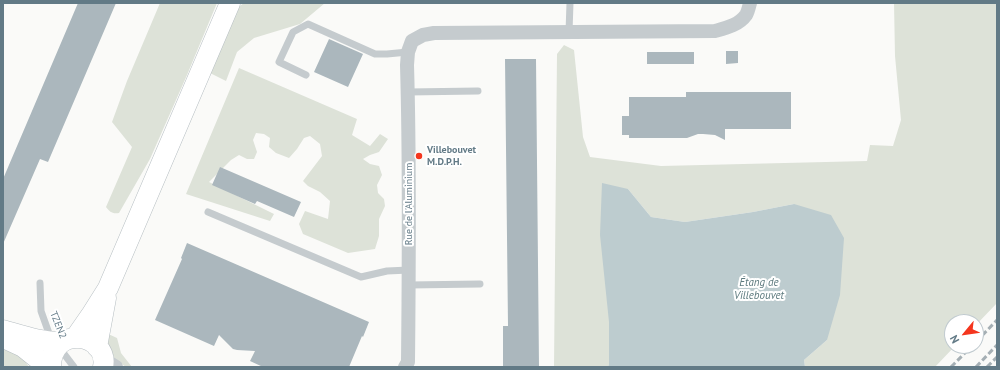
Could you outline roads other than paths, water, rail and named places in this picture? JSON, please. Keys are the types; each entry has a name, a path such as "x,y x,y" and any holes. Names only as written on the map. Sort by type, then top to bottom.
{"street":[{"path":"51,367 52,354 61,342 91,315 108,288 230,3"},
{"path":"410,46 423,35 434,33 715,31 727,28 739,21 747,14 750,3"},
{"name":"Rue de l'Aluminium","path":"405,367 408,362 409,270 407,65 410,46"},
{"path":"105,360 108,288"},
{"path":"4,337 61,342 82,338 91,342 105,360"},
{"path":"4,337 23,347 48,367"}],"lane":[{"path":"569,32 570,3"},
{"path":"306,75 279,62 293,32 308,24 375,54 387,54 410,46"},
{"path":"408,92 478,92"},
{"path":"208,212 361,277 387,271 409,270"},
{"name":"TZEN2","path":"40,283 41,311 61,342 61,350 74,367"},
{"path":"409,284 480,284"}],"water":[{"name":"Étang de Villebouvet","path":"602,183 628,189 651,217 685,222 753,212 794,204 831,215 844,238 840,295 827,340 804,360 805,367 608,367 609,322 600,235"}],"railway":[{"path":"984,334 997,320"},
{"path":"976,367 997,345"},
{"path":"951,367 964,354"},
{"path":"987,367 997,357"}],"place":[{"name":"Villebouvet M.D.P.H.","path":"419,156"}]}
